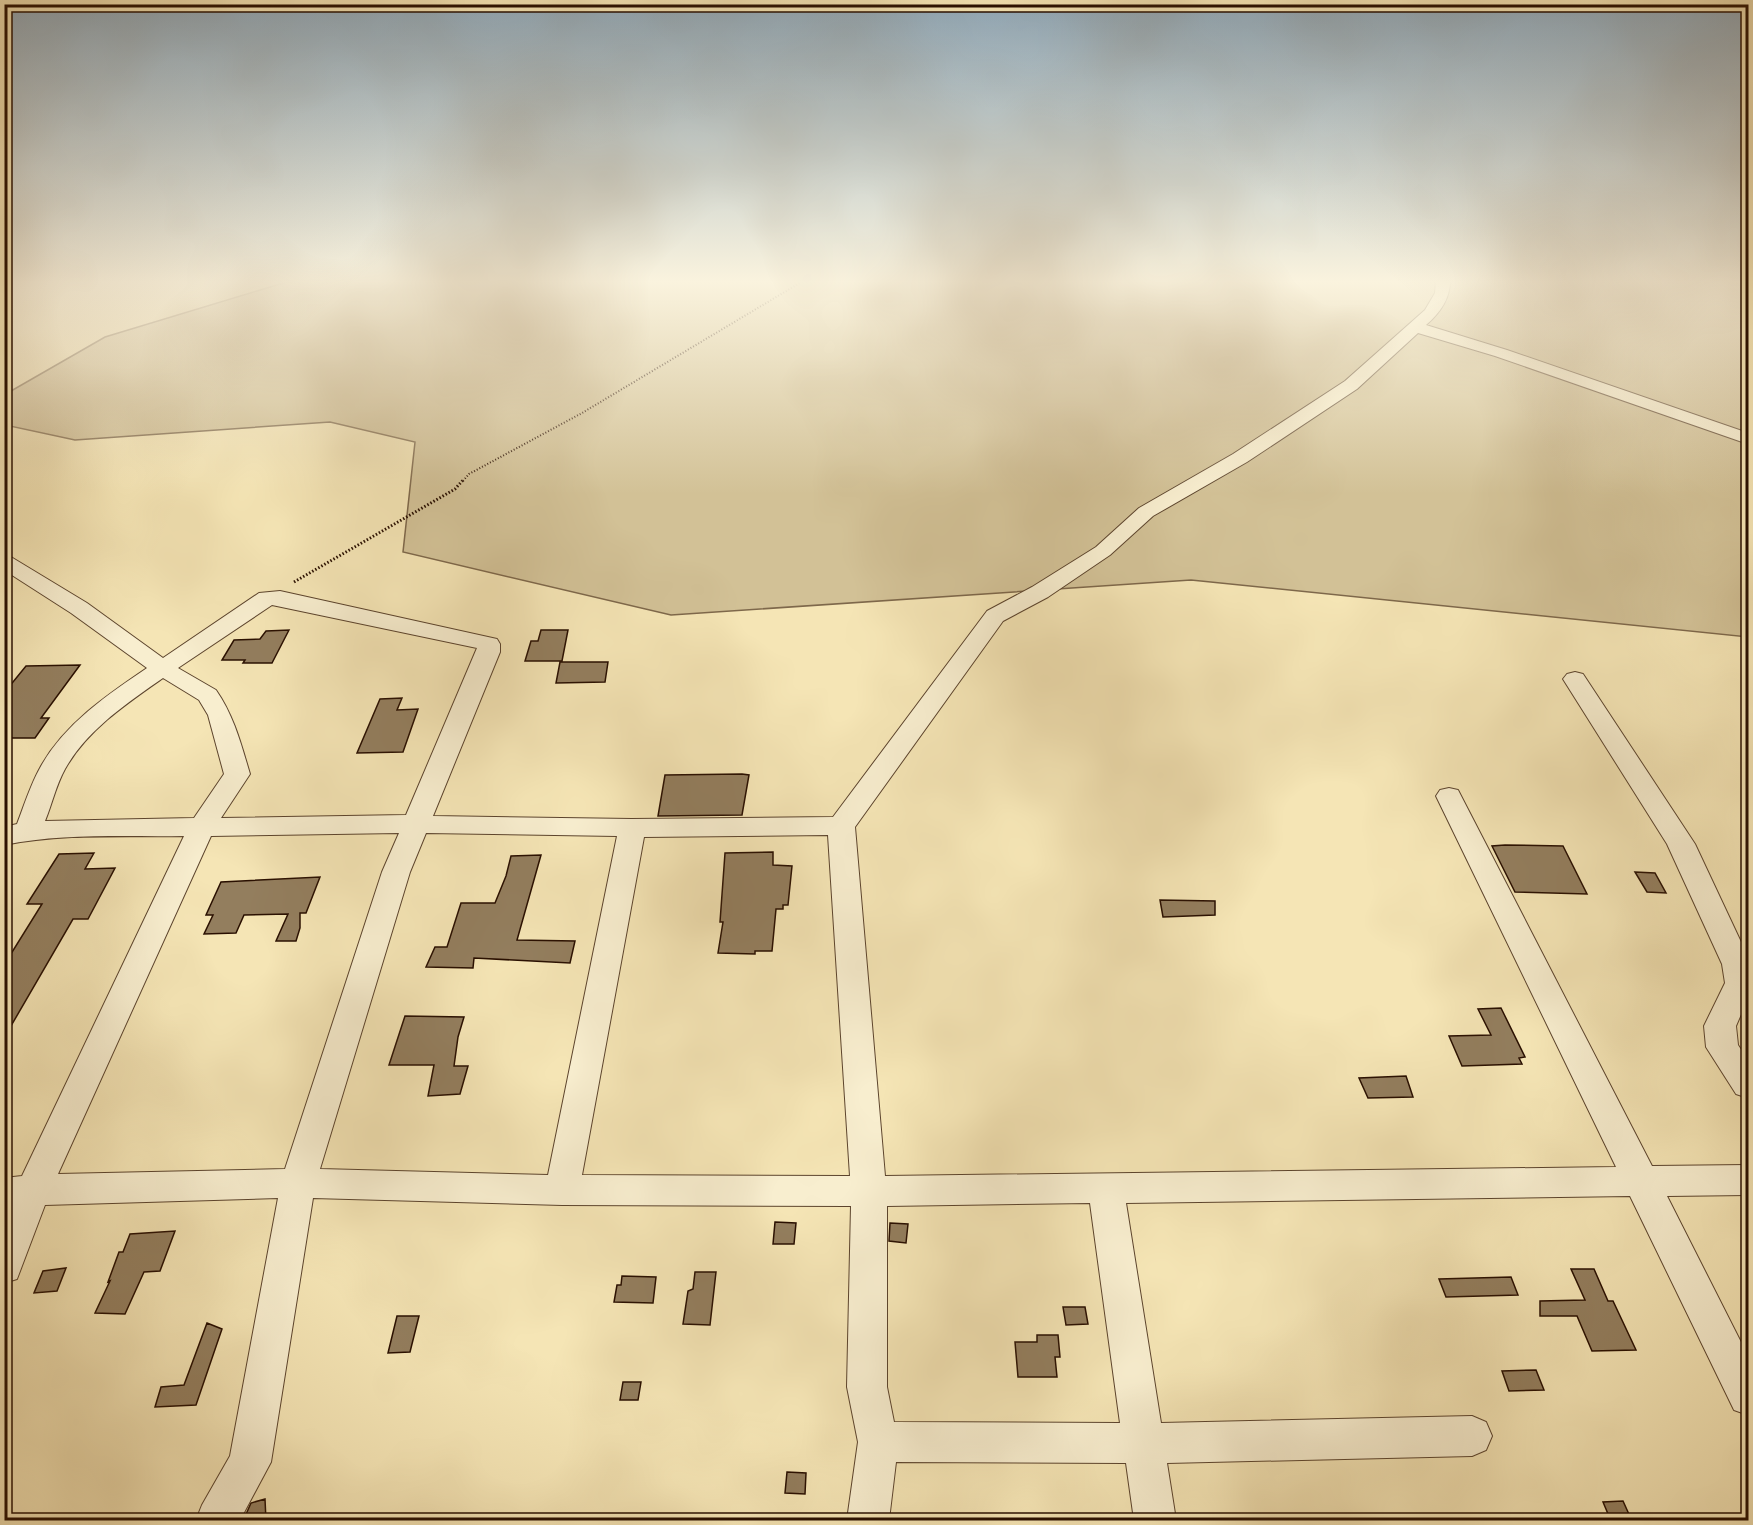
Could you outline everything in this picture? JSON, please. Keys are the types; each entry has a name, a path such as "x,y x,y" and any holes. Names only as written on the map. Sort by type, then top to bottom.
{"street":[{"path":"868,1521 878,1442 867,1387 868,1191 841,826 994,616 1040,592 1103,551 1146,512 1240,458 1351,385 1387,352"},
{"path":"1501,352 1749,439"},
{"path":"4,561 79,608 162,668 208,695 220,715 237,774 201,828 19,1191 4,1267"},
{"path":"16,834 52,769 68,747 109,704 267,598 280,598 482,640 489,644 488,652 390,890 298,1183 250,1462 217,1521"},
{"path":"1575,679 1681,844 1737,964 1740,983 1720,1026 1722,1047 1749,1085"},
{"path":"1449,796 1749,1396"},
{"path":"16,834 418,824 632,828 841,826"},
{"path":"562,1190 632,828"},
{"path":"19,1191 298,1183 562,1190 868,1191 1749,1180"},
{"path":"1106,1189 1155,1521"},
{"path":"878,1442 1144,1443 1472,1436"}],"path":[{"path":"267,598 455,489 469,474 554,430 684,352"}],"shaded area":[{"path":"79,352 1748,352 1748,637 1191,580 671,615 403,552 415,442 330,422 75,440 5,425 4,395"}],"building":[{"path":"289,630 272,663 222,660 234,640 260,639 266,631"},
{"path":"541,630 568,630 562,661 525,661 531,641 538,641"},
{"path":"560,662 608,662 605,682 556,683"},
{"path":"80,665 41,718 49,718 35,738 4,738 4,693 26,666"},
{"path":"402,698 397,710 418,709 403,752 357,753 380,699"},
{"path":"665,775 749,775 742,815 658,816"},
{"path":"1492,846 1563,846 1587,894 1515,892"},
{"path":"773,852 773,865 792,866 788,905 783,905 783,909 776,909 772,951 755,951 755,954 718,953 723,922 720,922 725,853"},
{"path":"94,853 85,869 115,868 88,919 73,919 4,1038 4,965 42,904 27,904 59,854"},
{"path":"541,855 517,940 575,941 570,963 474,958 473,968 426,967 435,947 447,947 461,903 495,903 511,856"},
{"path":"1635,872 1655,873 1666,893 1647,892"},
{"path":"320,877 306,913 300,913 300,928 296,941 276,941 288,914 244,915 236,933 204,934 213,915 206,915 221,882"},
{"path":"1160,900 1215,901 1215,915 1163,917"},
{"path":"1501,1008 1525,1057 1519,1058 1522,1064 1462,1066 1449,1036 1491,1035 1478,1009"},
{"path":"405,1016 464,1017 458,1037 454,1066 468,1066 460,1094 428,1096 434,1065 389,1065"},
{"path":"1406,1076 1413,1097 1368,1098 1359,1078"},
{"path":"775,1222 796,1223 794,1244 773,1244"},
{"path":"890,1223 908,1224 906,1243 889,1241"},
{"path":"175,1231 160,1271 144,1272 125,1314 95,1313 110,1281 108,1282 119,1252 123,1252 130,1234"},
{"path":"66,1268 57,1291 34,1293 43,1271"},
{"path":"1571,1269 1594,1269 1608,1301 1613,1301 1636,1350 1592,1351 1577,1316 1540,1316 1540,1301 1585,1300"},
{"path":"695,1272 716,1272 710,1325 683,1324 688,1291 693,1289"},
{"path":"622,1276 656,1277 653,1303 614,1302 617,1285 621,1285"},
{"path":"1511,1277 1518,1295 1446,1297 1439,1279"},
{"path":"1063,1307 1085,1307 1088,1324 1066,1325"},
{"path":"397,1316 419,1316 410,1352 388,1353"},
{"path":"207,1323 222,1329 196,1405 155,1407 161,1387 184,1385"},
{"path":"1037,1335 1058,1335 1060,1357 1055,1357 1057,1377 1018,1377 1015,1342 1037,1342"},
{"path":"1536,1370 1544,1390 1509,1391 1502,1371"},
{"path":"623,1382 641,1382 638,1400 620,1400"},
{"path":"787,1472 806,1473 805,1494 785,1493"},
{"path":"265,1499 266,1521 243,1521 251,1503"},
{"path":"1623,1501 1632,1521 1611,1521 1603,1502"}]}
